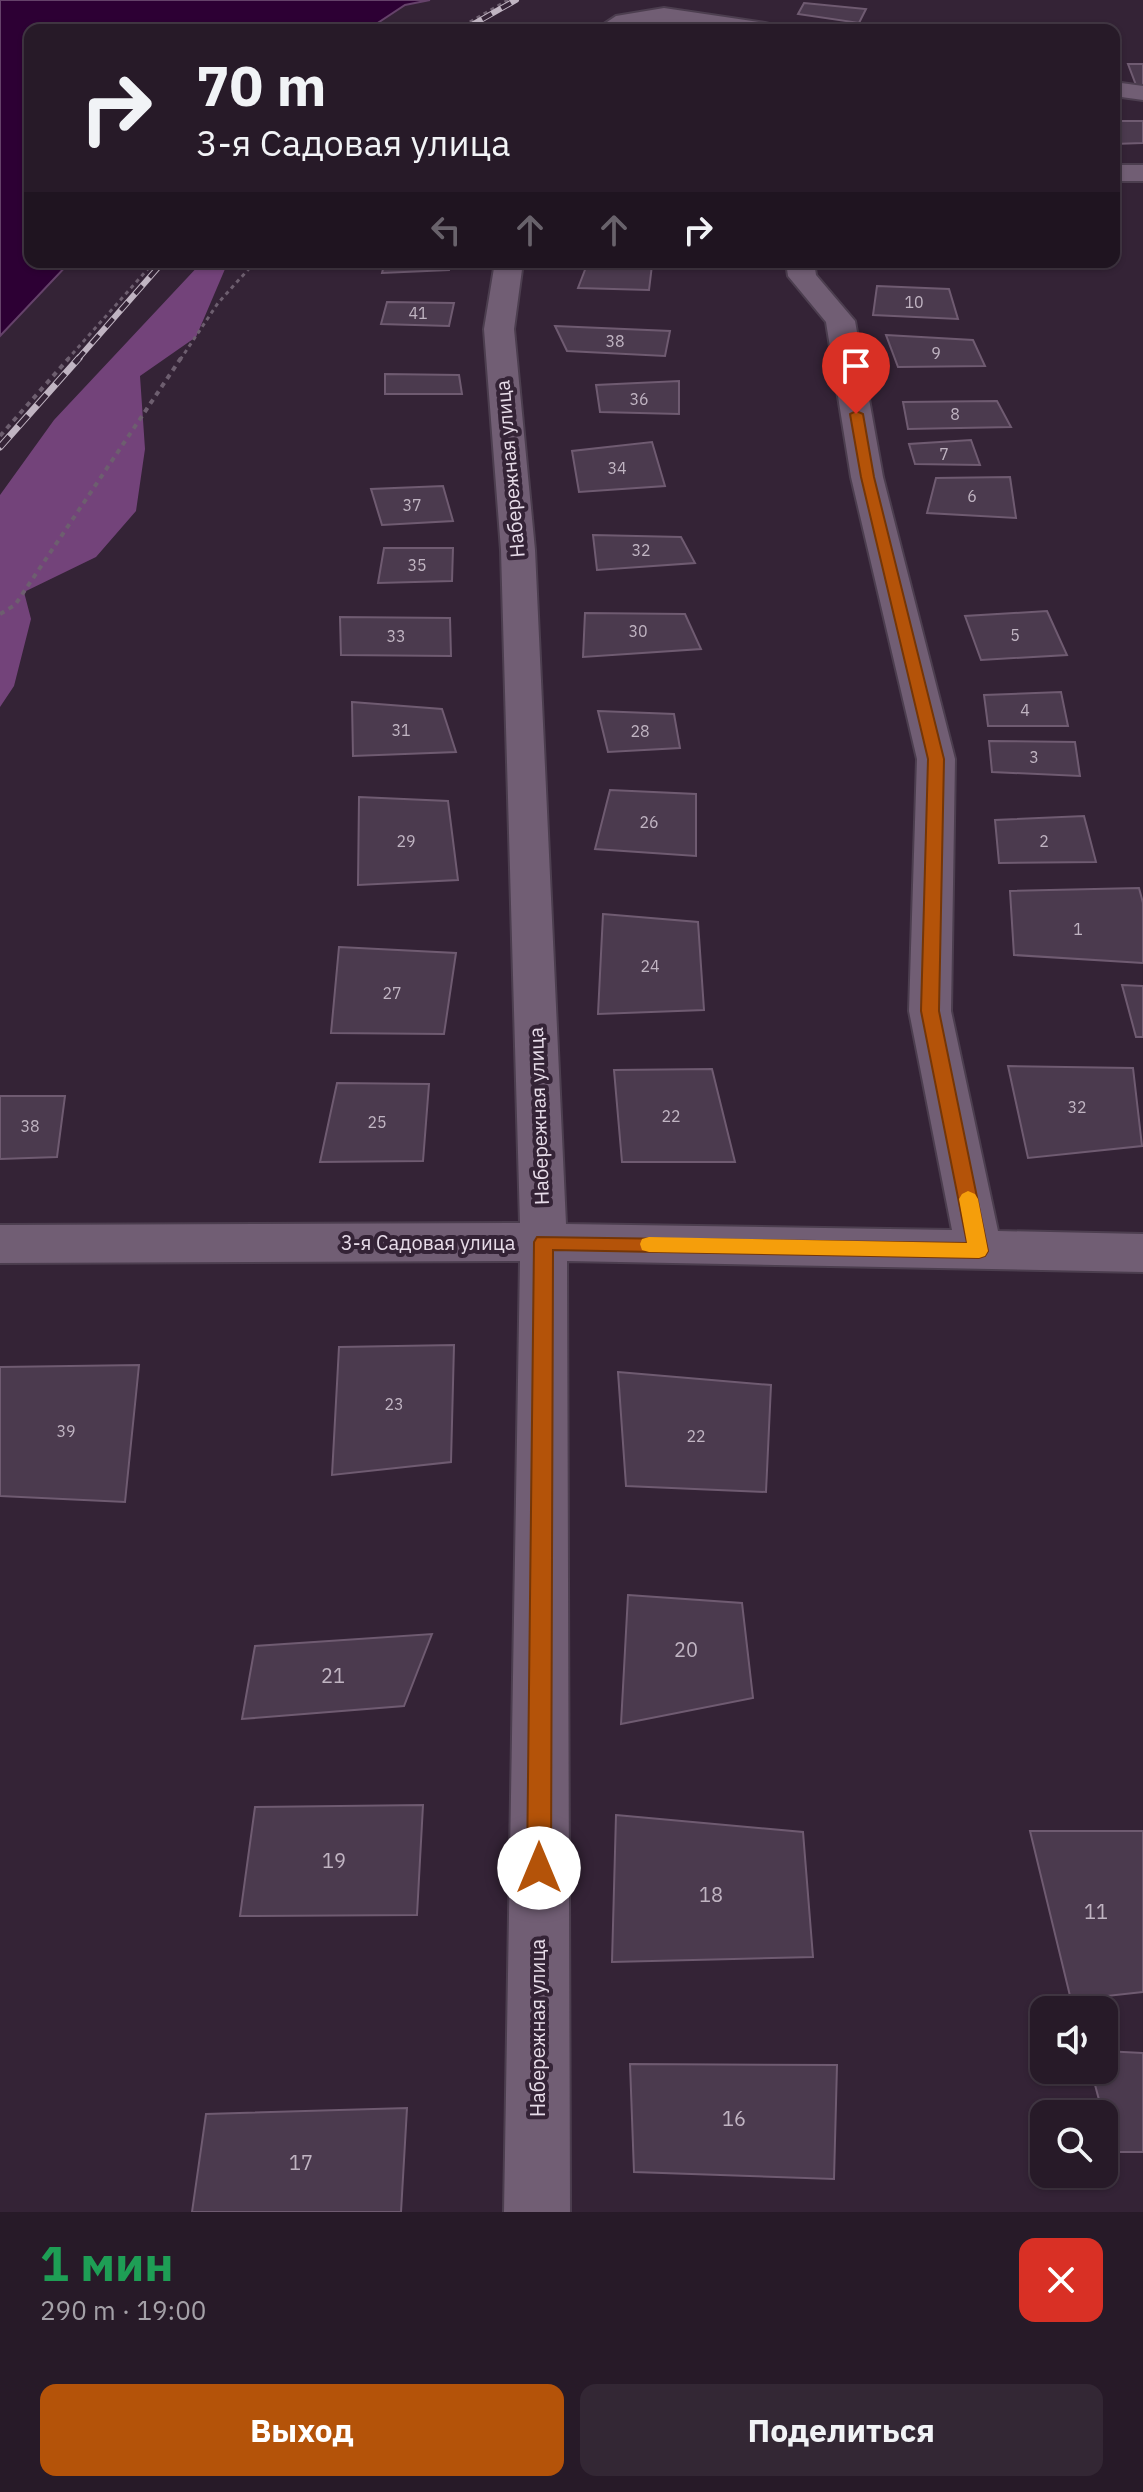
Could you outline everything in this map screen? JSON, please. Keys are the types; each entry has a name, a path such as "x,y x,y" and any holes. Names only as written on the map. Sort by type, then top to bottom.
{"street":[{"path":"621,24 639,16 725,24"},
{"path":"1120,90 1143,93"},
{"path":"1120,173 1143,173"},
{"name":"Набережная улица","path":"508,268 499,329 518,550 544,1242 537,2212"},
{"path":"801,268 802,276 840,321 867,477 936,759 930,1011 979,1251"},
{"name":"3-я Садовая улица","path":"0,1244 544,1242 1143,1253"}],"path":[{"path":"466,24 508,0"},
{"path":"0,436 149,268"},
{"path":"0,614 15,605 218,303 250,268"}],"shaded area":[{"path":"0,0 430,0 405,5 376,24 24,24 24,268 64,268 0,336"},
{"path":"196,268 225,268 196,337 140,376 145,449 136,511 96,557 24,592 31,619 14,686 0,707 0,495 54,420"}],"building":[{"path":"804,3 866,9 859,23 798,14"},
{"path":"1128,64 1143,64 1143,85 1136,85"},
{"path":"1120,121 1143,121 1143,143 1120,144"},
{"path":"383,268 449,268 449,270 382,273"},
{"path":"586,268 652,268 649,290 578,288"},
{"path":"877,286 949,289 958,319 873,315"},
{"path":"387,302 454,303 449,326 381,324"},
{"path":"555,326 670,331 665,356 567,351"},
{"path":"886,335 973,340 985,366 898,367"},
{"path":"385,374 459,375 462,394 385,394"},
{"path":"679,381 679,414 600,412 596,385"},
{"path":"997,401 1011,427 908,429 903,402"},
{"path":"971,440 980,465 915,464 909,444"},
{"path":"652,442 665,486 579,492 572,451"},
{"path":"1010,477 1016,518 927,513 936,478"},
{"path":"443,486 453,521 382,525 371,489"},
{"path":"593,535 681,537 695,563 597,570"},
{"path":"384,548 453,548 452,581 378,583"},
{"path":"1047,611 1067,655 981,660 965,616"},
{"path":"585,613 685,614 701,649 583,657"},
{"path":"340,617 450,618 451,656 341,655"},
{"path":"1061,692 1068,726 988,726 984,695"},
{"path":"352,702 442,709 456,752 353,756"},
{"path":"598,711 674,714 680,748 608,752"},
{"path":"989,741 1075,742 1080,776 992,772"},
{"path":"610,790 696,794 696,856 595,849"},
{"path":"359,797 448,801 458,880 358,885"},
{"path":"1084,816 1096,862 999,863 995,820"},
{"path":"1139,888 1143,903 1143,963 1014,955 1010,891"},
{"path":"603,914 698,922 704,1010 598,1014"},
{"path":"339,947 456,953 444,1034 331,1033"},
{"path":"1122,985 1143,986 1143,1037 1136,1037"},
{"path":"1008,1066 1133,1068 1142,1146 1028,1158"},
{"path":"712,1069 735,1162 622,1162 614,1070"},
{"path":"337,1083 429,1084 423,1161 320,1162"},
{"path":"0,1096 65,1096 57,1157 0,1159"},
{"path":"454,1345 451,1462 332,1475 339,1347"},
{"path":"139,1365 125,1502 0,1496 0,1367"},
{"path":"618,1372 771,1385 766,1492 626,1486"},
{"path":"628,1595 742,1603 753,1698 621,1724"},
{"path":"432,1634 404,1706 242,1719 255,1646"},
{"path":"423,1805 417,1915 240,1916 255,1807"},
{"path":"616,1815 803,1832 813,1957 612,1962"},
{"path":"1030,1831 1143,1831 1143,1992 1070,1996"},
{"path":"1118,2052 1143,2053 1143,2152 1118,2152 1118,2100 1099,2100 1095,2084 1118,2084"},
{"path":"630,2064 837,2065 834,2179 634,2172"},
{"path":"407,2108 401,2212 192,2212 206,2114"}],"railway":[{"path":"474,24 516,0"},
{"path":"77,360 158,268"},
{"path":"0,447 79,358"}],"slow traffic":[{"path":"649,1244 979,1251 968,1199"}],"route":[{"path":"539,1868 544,1242 979,1251 930,1011 936,759 867,477 856,414"}]}
